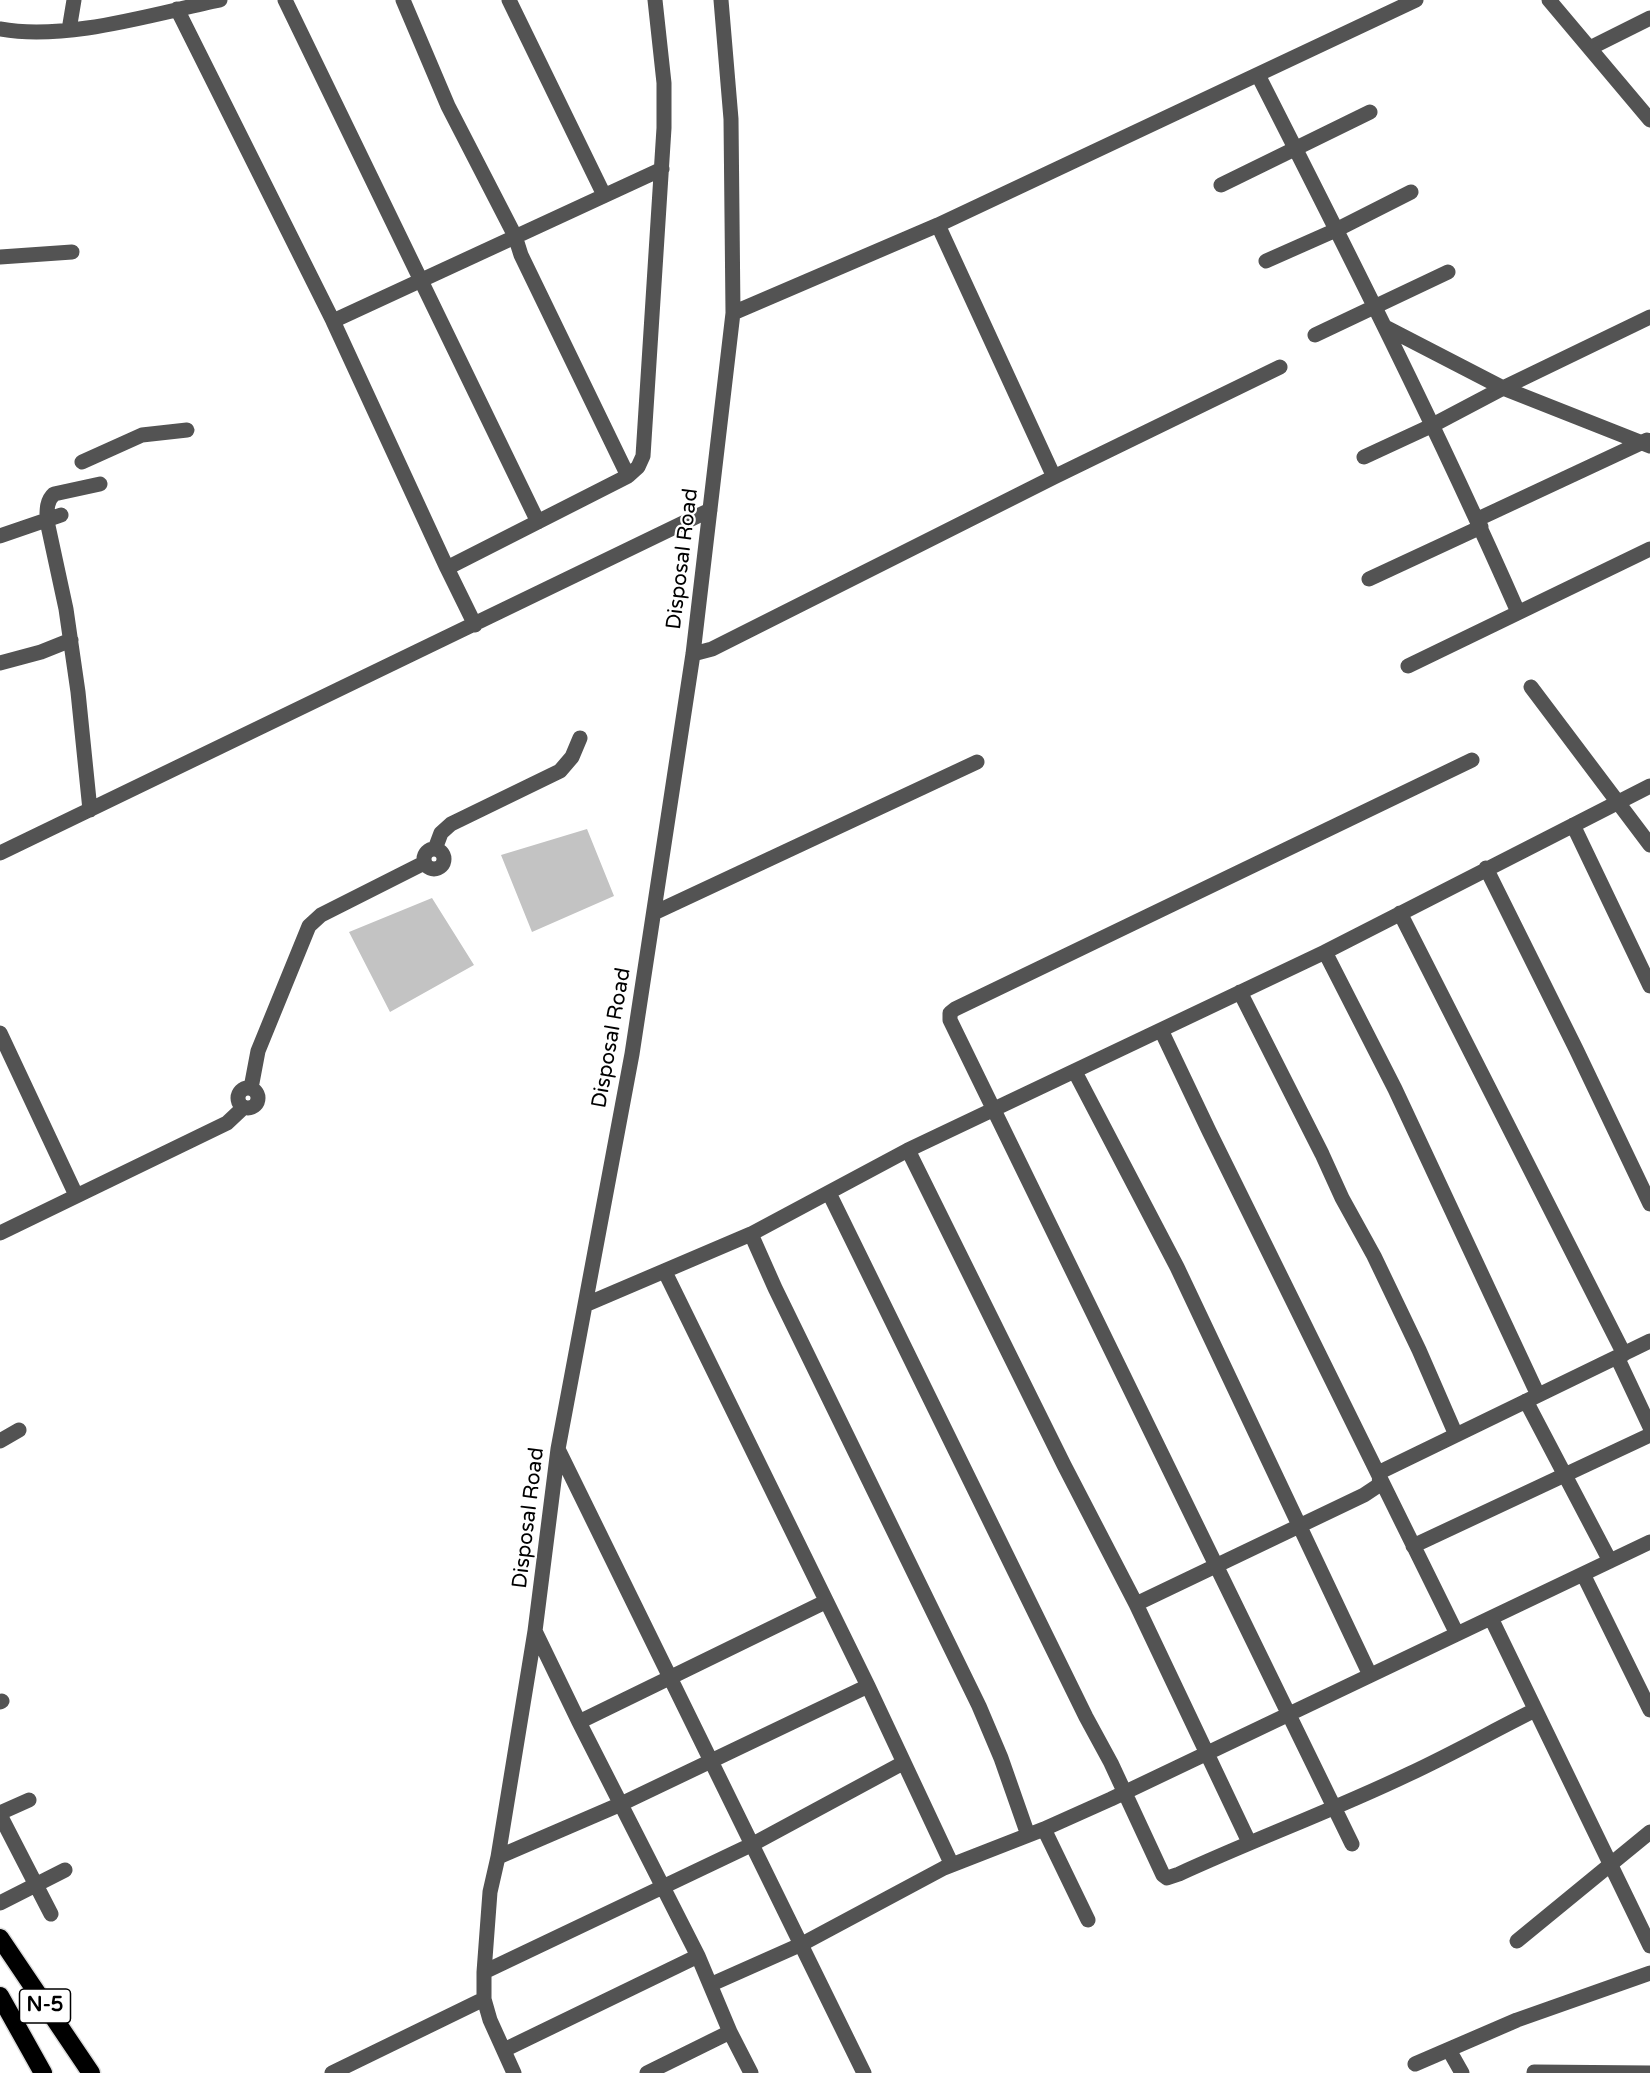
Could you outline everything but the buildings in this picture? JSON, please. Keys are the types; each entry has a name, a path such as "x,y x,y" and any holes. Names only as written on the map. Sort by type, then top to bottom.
{"highway":[{"name":"N-5","path":"0,1938 91,2073"},
{"name":"N-5","path":"0,1996 43,2073"}],"street":[{"path":"69,30 74,0"},
{"path":"0,29 30,32 69,30 220,0"},
{"path":"285,0 538,522"},
{"path":"404,0 448,106 515,236 521,255 628,476"},
{"path":"509,0 604,195"},
{"path":"447,568 628,476 638,467 643,456 662,169 664,83 655,0"},
{"name":"Disposal Road","path":"514,2073 490,2019 484,1999 490,1892 498,1857 535,1631 558,1449 587,1304 646,965 693,654 733,314 731,118 721,0"},
{"path":"733,314 938,225 1416,0"},
{"path":"1549,0 1650,120"},
{"path":"177,9 333,321 475,625"},
{"path":"1590,48 1650,18"},
{"path":"1258,75 1385,327 1479,523 1518,612"},
{"path":"1221,185 1370,112"},
{"path":"333,321 662,169"},
{"path":"1266,261 1336,230 1411,192"},
{"path":"938,225 1054,477"},
{"path":"0,257 72,252"},
{"path":"1315,335 1448,272"},
{"path":"1364,457 1650,317"},
{"path":"1385,327 1503,388 1647,442"},
{"path":"693,654 712,649 1280,366"},
{"path":"84,493 82,456 142,435 187,430"},
{"path":"1368,579 1647,442"},
{"path":"90,810 71,640 54,518 48,502 51,495 57,492 84,493 100,484"},
{"path":"0,854 710,510"},
{"path":"0,536 54,518"},
{"path":"1408,666 1650,549"},
{"path":"0,663 41,652 71,640"},
{"path":"1531,687 1650,845"},
{"path":"0,1233 226,1122 244,1107 253,1107 258,1100 256,1091 251,1088 258,1051 309,926 321,915 424,863 424,855 430,849 435,849 441,833 451,824 560,771 572,757 580,738"},
{"path":"1352,1844 993,1110 950,1020 950,1013 955,1008 1472,760"},
{"path":"654,913 977,762"},
{"path":"587,1304 751,1234 908,1150 1325,952 1650,786"},
{"path":"1573,825 1650,986"},
{"path":"1486,868 1650,1204"},
{"path":"1400,913 1620,1355 1650,1427"},
{"path":"1325,952 1395,1089 1565,1474 1610,1561"},
{"path":"1239,992 1342,1198 1379,1266 1456,1435"},
{"path":"1161,1030 1380,1481 1457,1634"},
{"path":"0,1033 76,1195"},
{"path":"1075,1072 1177,1267 1370,1675"},
{"path":"908,1150 1064,1465 1136,1604 1249,1842"},
{"path":"829,1193 1086,1717 1111,1763 1158,1867 1167,1878 1409,1774 1535,1710"},
{"path":"751,1234 979,1706 1001,1758 1028,1835"},
{"path":"665,1272 868,1686 952,1865"},
{"path":"1136,1604 1376,1489 1380,1481 1380,1472 1650,1341"},
{"path":"0,1442 19,1430"},
{"path":"1413,1546 1650,1435"},
{"path":"558,1449 864,2073"},
{"path":"712,1984 802,1944 952,1865 1028,1835 1123,1793 1650,1542"},
{"path":"1583,1574 1650,1710"},
{"path":"579,1722 825,1602"},
{"path":"1491,1618 1650,1946"},
{"path":"535,1631 712,1984 730,2032 751,2073"},
{"path":"498,1857 621,1804 868,1686"},
{"path":"484,1972 753,1844 903,1763"},
{"path":"29,1800 0,1814 51,1914"},
{"path":"1044,1828 1088,1920"},
{"path":"1517,1941 1650,1832"},
{"path":"0,1903 65,1870"},
{"path":"504,2050 698,1956"},
{"path":"1415,2064 1517,2020 1650,1973"},
{"path":"332,2073 484,1999"},
{"path":"647,2073 730,2032"},
{"path":"1449,2049 1462,2073"},
{"path":"1534,2072 1650,2073"}]}
